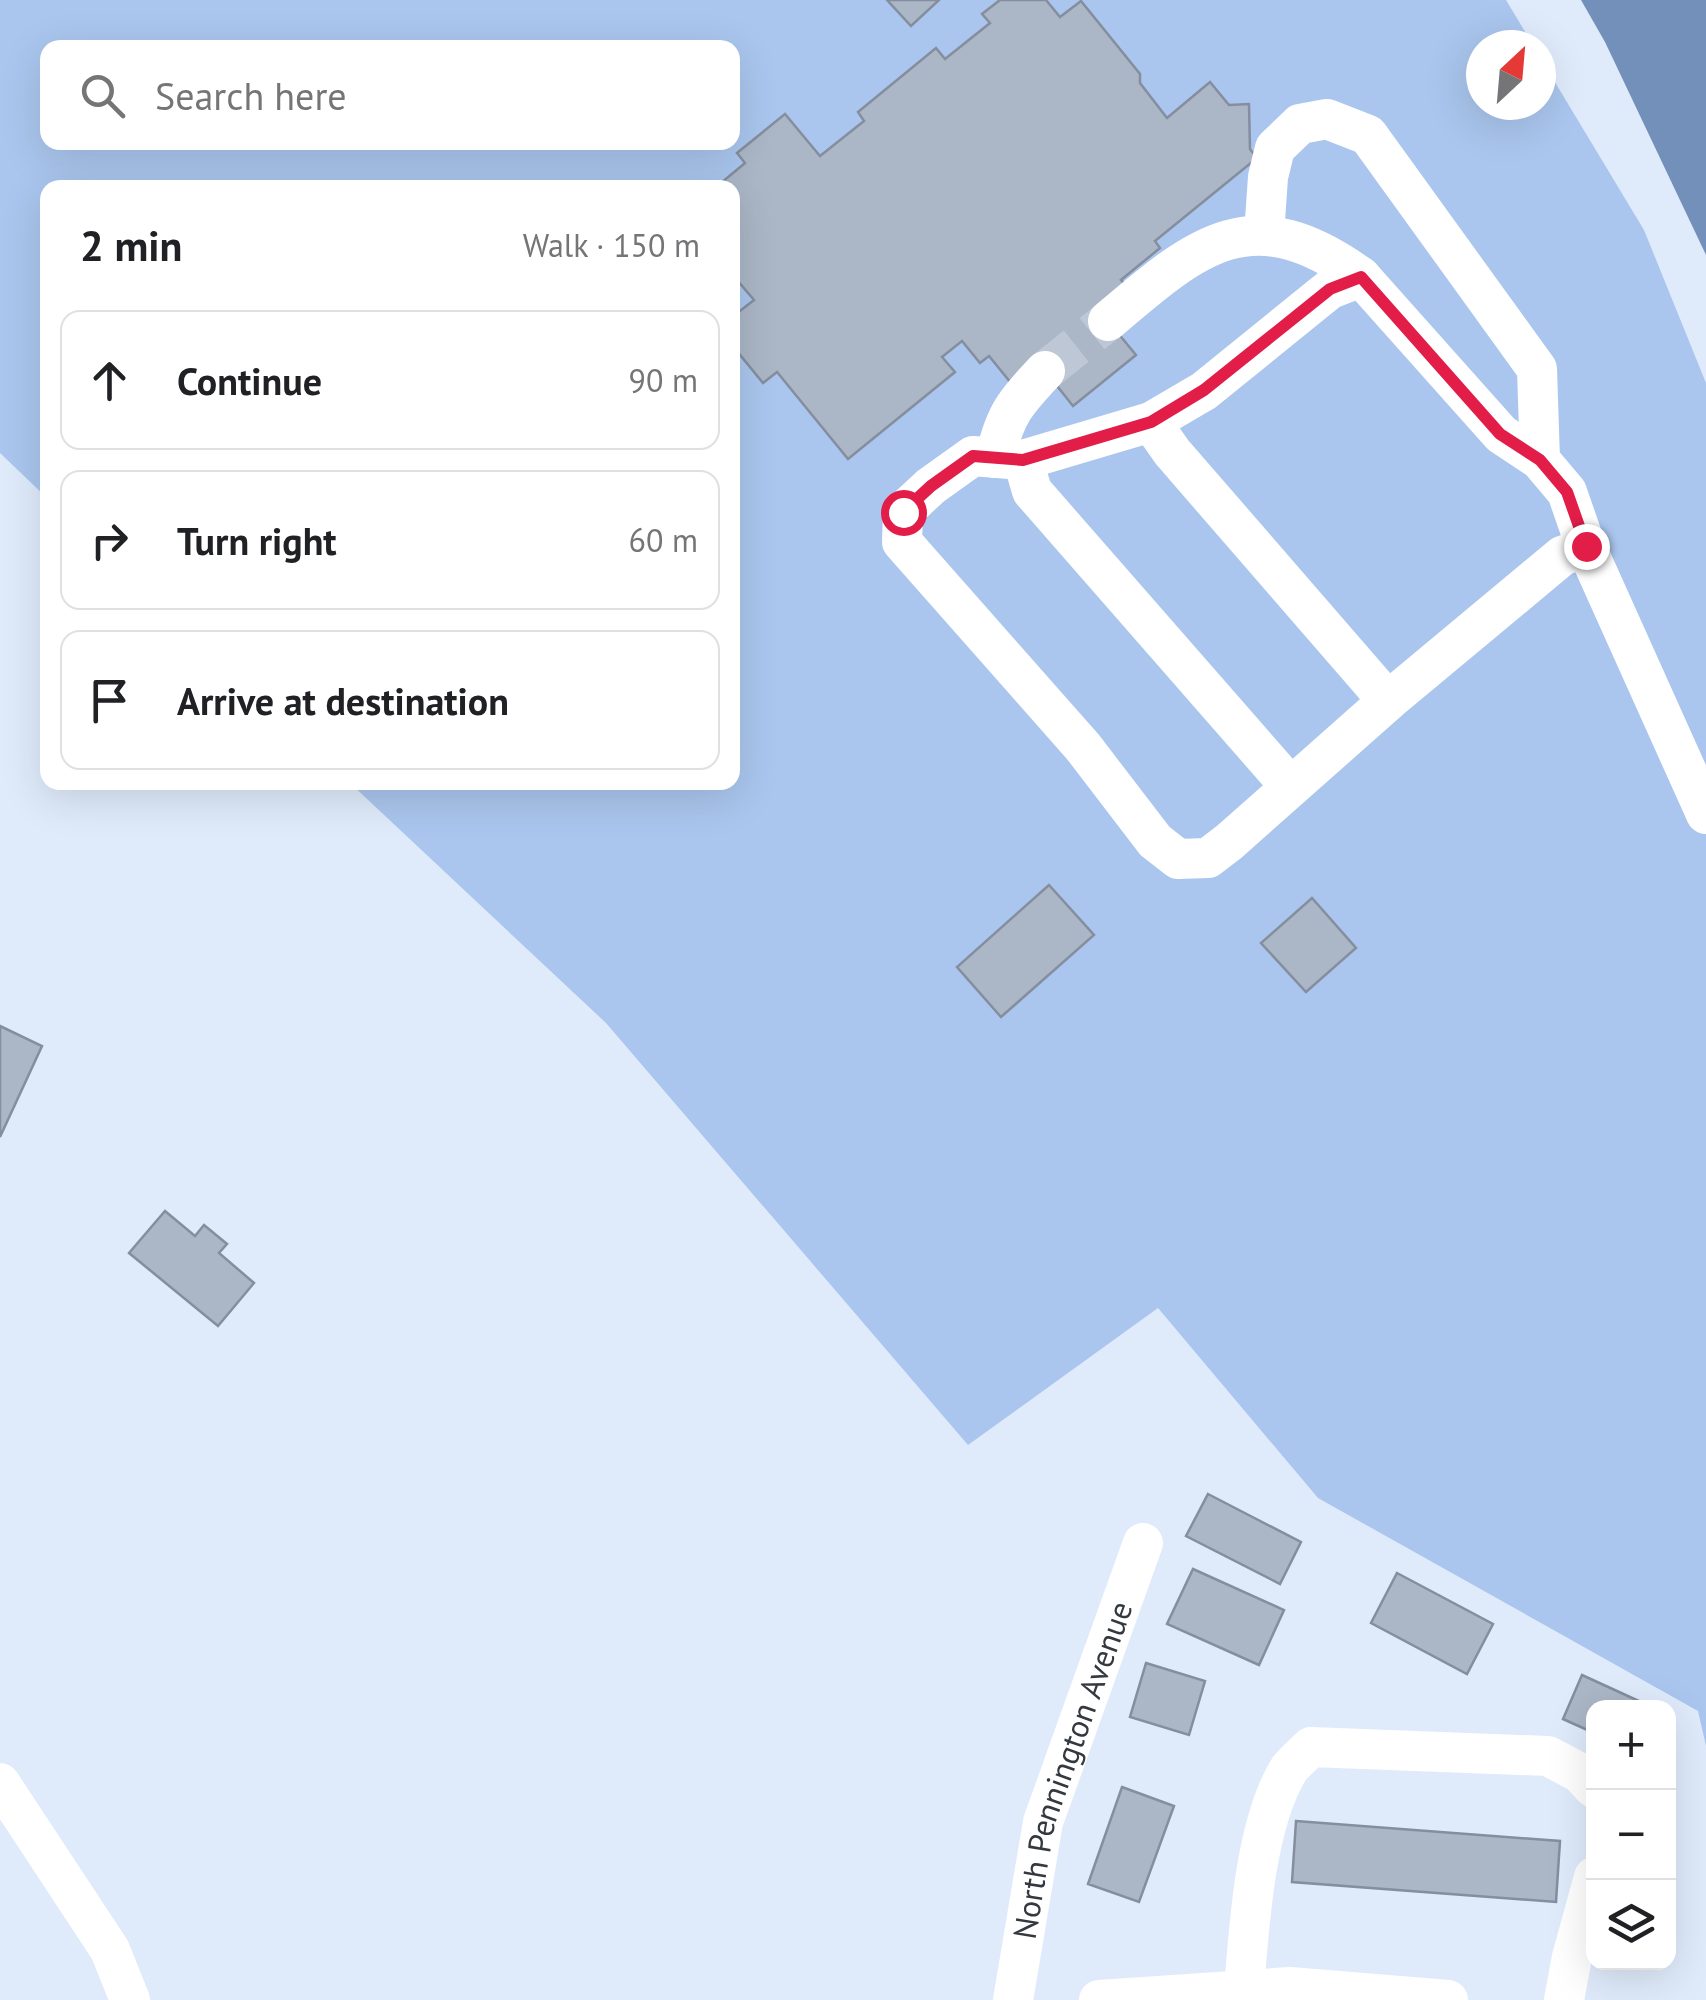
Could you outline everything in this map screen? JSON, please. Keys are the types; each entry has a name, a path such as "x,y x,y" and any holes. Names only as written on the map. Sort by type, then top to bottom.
{"street":[{"path":"1264,235 1268,176 1275,148 1300,124 1327,119 1368,134 1537,369 1540,460"},
{"path":"1108,321 1164,273 1210,244 1264,235 1299,241 1330,254 1361,277 1500,434 1540,460 1567,492 1586,546 1706,814"},
{"path":"1361,277 1330,289 1204,390 1151,422 1009,459 973,456 903,512 902,542 1082,747 1155,841 1178,858 1208,858 1388,700 1562,556 1586,546"},
{"path":"1045,372 1016,402 1003,424 1009,459 1032,491 1290,786"},
{"path":"1151,422 1172,452 1388,700"},
{"name":"North Pennington Avenue","path":"1014,2000 1042,1822 1143,1542"},
{"path":"1244,1990 1251,1896 1274,1802 1290,1767 1311,1747 1548,1756 1586,1779"},
{"path":"0,1783 110,1950 130,2000"},
{"path":"1564,2000 1593,1880"},
{"path":"1098,2000 1290,1987 1448,2000"}],"shaded area":[{"path":"0,0 1506,0 1524,30 1466,30 1466,120 1556,120 1556,84 1644,230 1706,383 1706,1746 1698,1711 1318,1498 1158,1308 968,1445 606,1023 357,790 740,790 740,180 40,180 40,491 0,453"},
{"path":"1581,0 1706,0 1706,255 1605,42"}],"building":[{"path":"887,0 939,0 911,26"},
{"path":"1000,0 1046,0 1060,17 1081,1 1140,74 1140,83 1167,118 1210,82 1229,105 1249,104 1250,149 1257,158 1155,241 1160,248 1121,280 1127,287 1099,310 1136,355 1073,406 1038,362 1011,383 989,356 980,363 962,341 942,357 955,372 848,459 777,372 763,383 740,355 740,311 754,300 740,283 740,180 725,180 745,163 737,153 785,114 820,156 864,121 858,112 936,48 945,59 990,23 982,14"},
{"path":"1049,885 1094,935 1001,1017 957,967"},
{"path":"1312,898 1356,948 1306,992 1261,943"},
{"path":"0,1026 42,1046 0,1137"},
{"path":"165,1211 195,1236 204,1225 227,1244 219,1253 254,1283 218,1326 129,1253"},
{"path":"1208,1494 1301,1542 1280,1584 1186,1536"},
{"path":"1193,1569 1284,1610 1259,1665 1167,1624"},
{"path":"1397,1573 1493,1624 1467,1674 1371,1623"},
{"path":"1146,1663 1205,1681 1189,1735 1130,1717"},
{"path":"1582,1675 1637,1700 1586,1700 1586,1729 1563,1719"},
{"path":"1122,1787 1174,1806 1139,1902 1088,1884"},
{"path":"1296,1821 1560,1841 1556,1902 1292,1882"}],"tunnel":[{"path":"1045,371 1108,321"}],"route":[{"path":"903,512 973,456 1023,460 1151,422 1204,390 1330,289 1361,277 1500,434 1540,460 1567,492 1586,546"}]}
